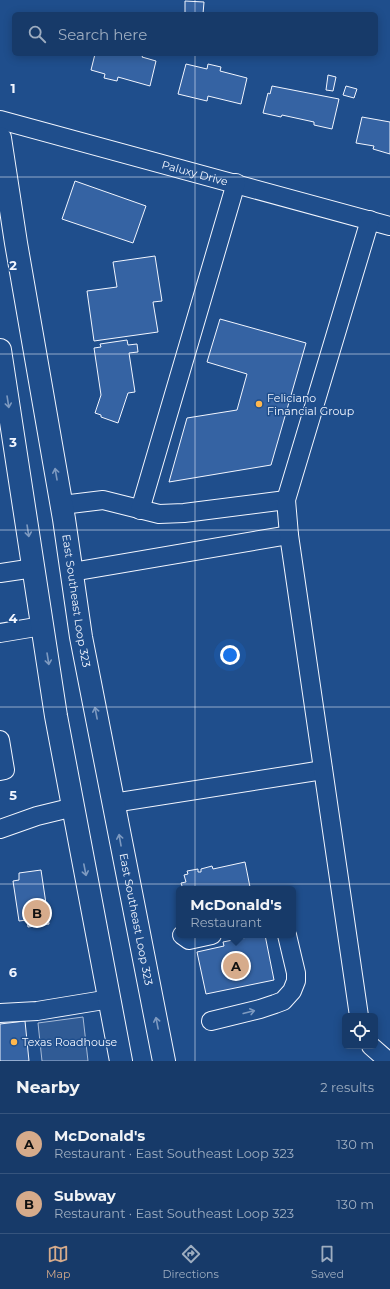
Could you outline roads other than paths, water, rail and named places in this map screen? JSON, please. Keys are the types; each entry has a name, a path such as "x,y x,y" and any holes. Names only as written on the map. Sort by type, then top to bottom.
{"highway":[{"name":"East Southeast Loop 323","path":"0,138 16,242 62,505 81,638 164,1061"},
{"path":"0,350 56,716 121,1061"}],"street":[{"name":"Paluxy Drive","path":"0,120 390,226"},
{"path":"140,510 236,183"},
{"path":"359,1013 289,535 286,500 370,220"},
{"path":"62,505 103,500 159,514 184,513 286,500"},
{"path":"72,572 289,535"},
{"path":"0,573 34,568"},
{"path":"0,634 42,626"},
{"path":"0,740 5,770 0,771"},
{"path":"113,803 323,770"},
{"path":"0,829 37,816 74,808"},
{"path":"186,938 189,940 198,938"},
{"path":"211,1021 260,1009 283,1000 288,996 296,981 296,973 288,938"},
{"path":"0,1013 37,1011 110,999"},
{"path":"374,1049 387,1060 390,1060"}],"place":[{"name":"Feliciano Financial Group","path":"259,404"},
{"name":"Subway","path":"37,913"},
{"name":"McDonald's","path":"236,966"},
{"name":"Texas Roadhouse","path":"14,1042"}]}
